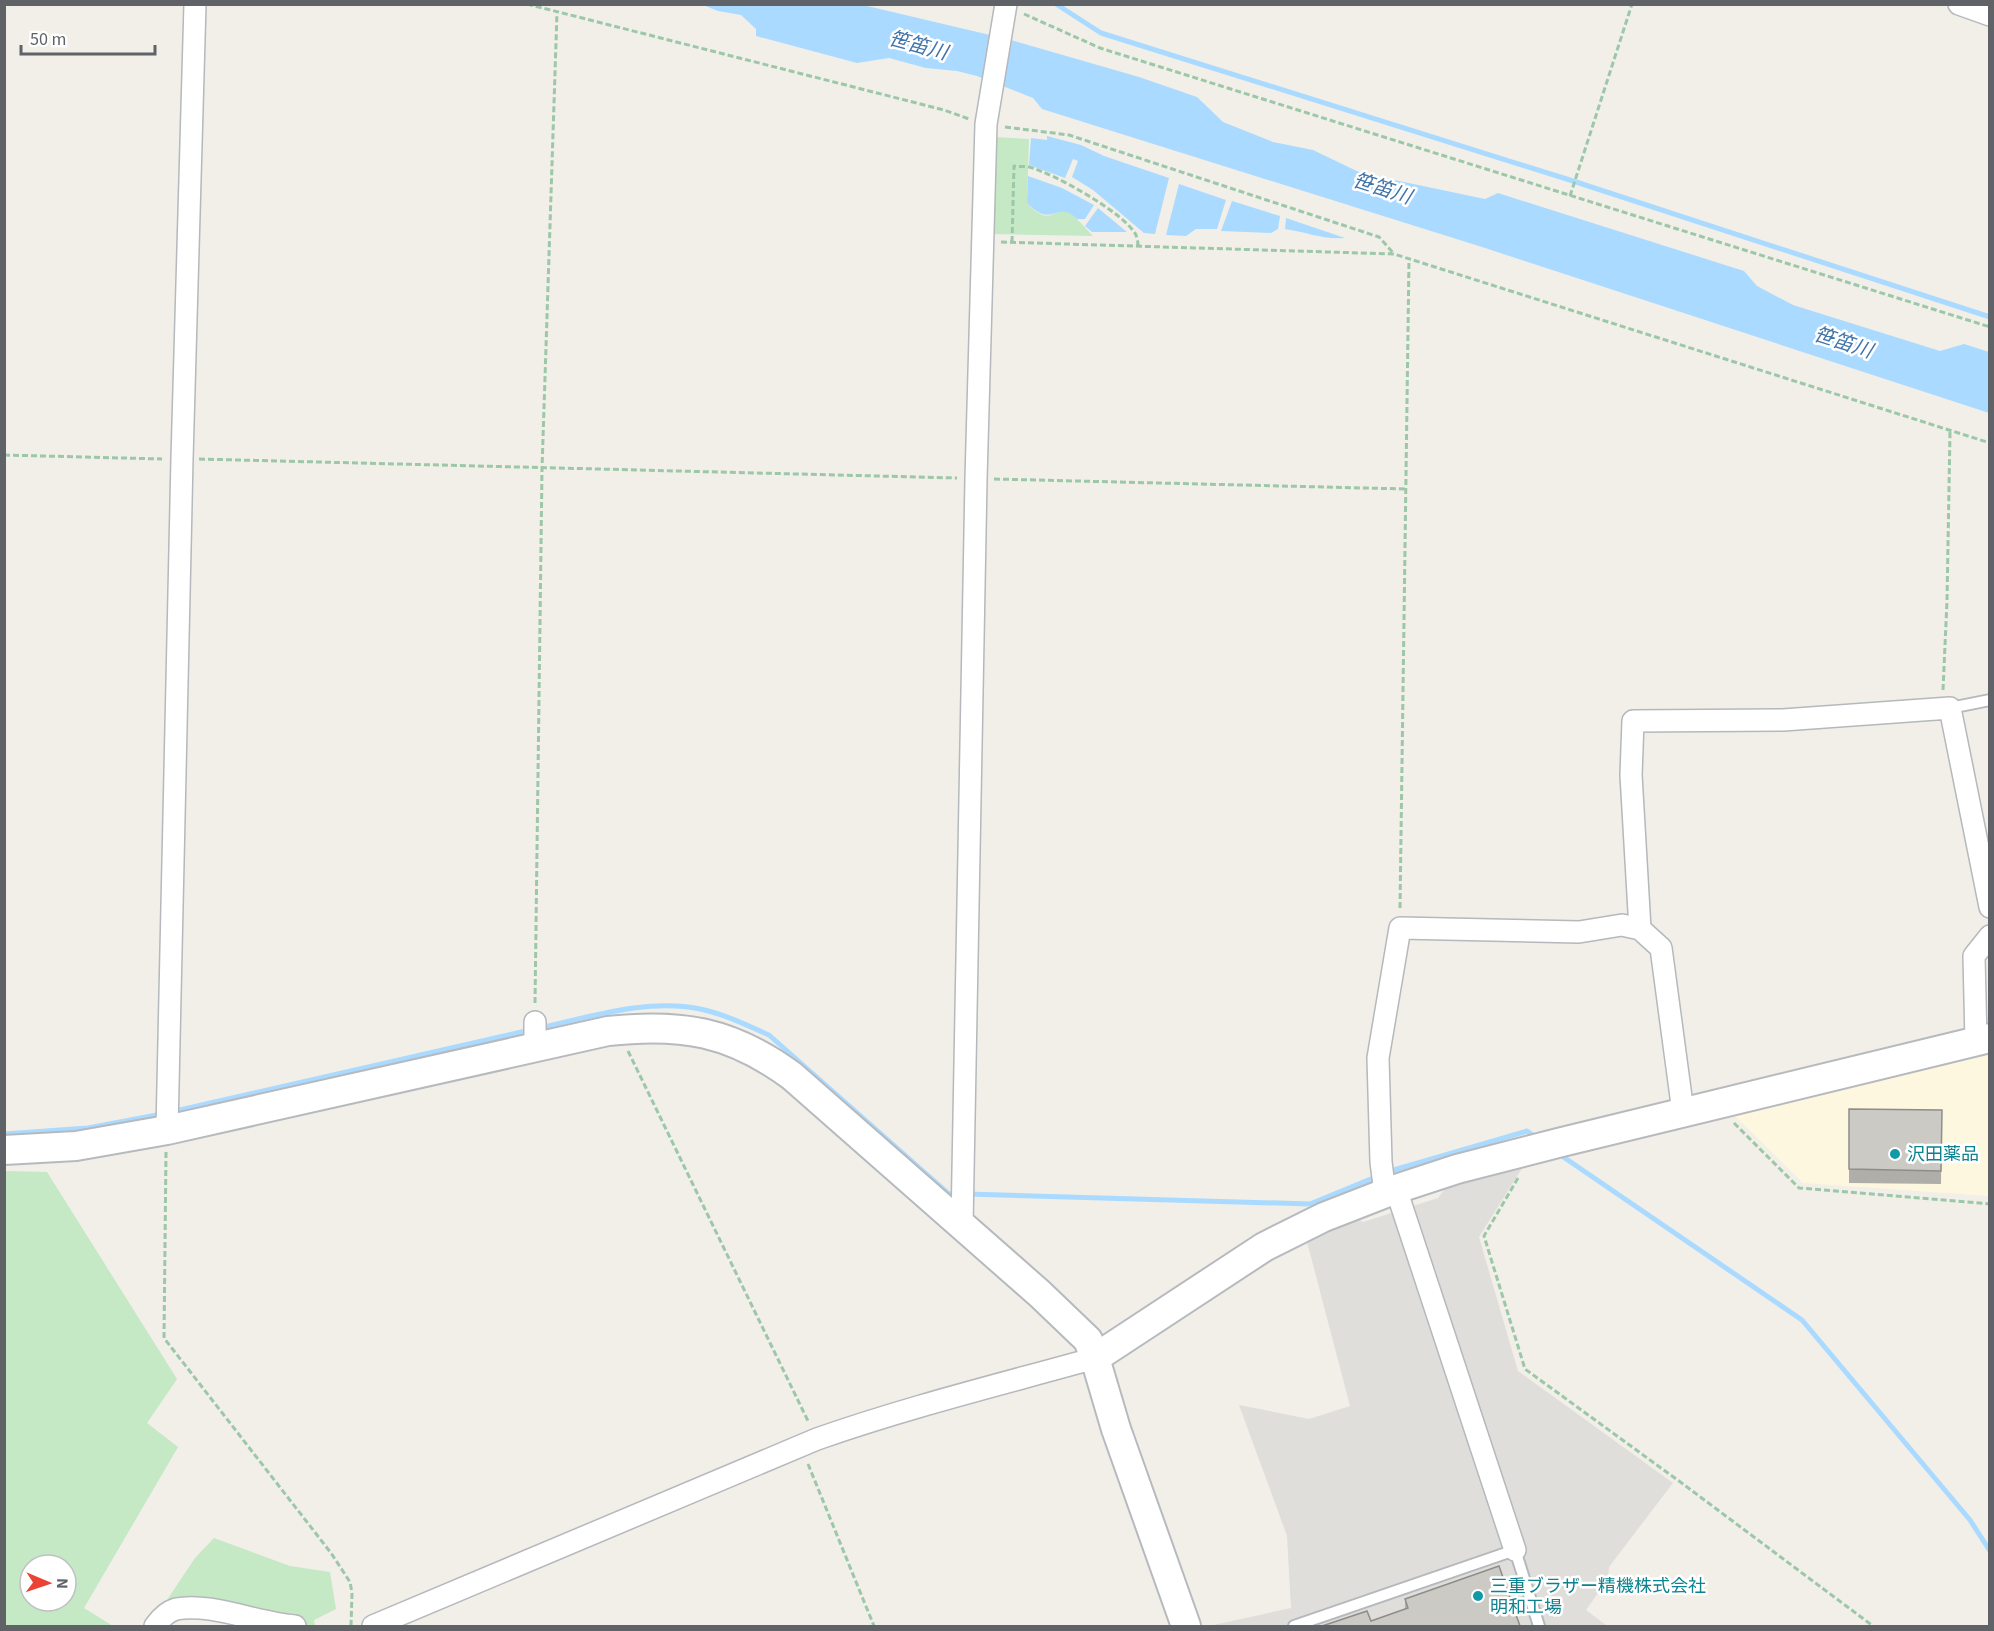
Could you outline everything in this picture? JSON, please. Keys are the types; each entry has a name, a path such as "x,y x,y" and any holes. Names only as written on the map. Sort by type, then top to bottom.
{"street":[{"path":"167,1118 195,4"},
{"path":"1959,4 1989,15"},
{"path":"962,1205 976,479 987,121 1006,6"},
{"path":"1640,929 1631,775 1634,721 1783,720 1950,708 1989,907"},
{"path":"1515,1550 1386,1181 1378,1058 1400,928 1580,932 1622,925 1640,929 1661,948 1683,1112"},
{"path":"373,1626 808,1443 913,1407 1095,1358 1264,1247 1324,1217 1386,1181 1457,1169 1983,1040 1974,956 1989,936"},
{"path":"4,1150 76,1146 167,1118 535,1035 642,1028 690,1030 726,1040 760,1055 792,1076 962,1205 1088,1340 1116,1429 1186,1626"},
{"path":"154,1626 164,1616 175,1610 187,1609 204,1609 295,1626"}],"lane":[{"path":"1950,708 1989,700"},
{"path":"1294,1626 1515,1550 1539,1626"}],"path":[{"path":"527,4 987,121 1080,138 1379,237 1394,254"},
{"path":"1570,196 1632,4"},
{"path":"1006,6 1100,48 1989,327"},
{"path":"535,1035 542,469 557,12"},
{"path":"1012,242 1014,166 1028,167 1055,178 1098,201 1122,219 1136,235 1138,245"},
{"path":"984,242 1394,254 1989,443"},
{"path":"1400,928 1409,259"},
{"path":"1950,432 1947,601 1942,692 1950,708"},
{"path":"4,455 1406,489"},
{"path":"618,1030 808,1443 874,1626"},
{"path":"1716,1105 1799,1188 1989,1204"},
{"path":"167,1118 164,1338 350,1582 351,1626"},
{"path":"1518,1177 1484,1236 1524,1369 1873,1626"}],"shaded area":[{"path":"1989,1049 1989,1196 1803,1183 1735,1116 1734,1112"},
{"path":"1526,1162 1479,1237 1518,1371 1673,1483 1609,1567 1608,1579 1586,1610 1607,1626 1209,1626 1291,1608 1287,1536 1239,1405 1309,1419 1350,1406 1306,1238 1356,1218 1363,1222 1438,1198 1450,1182"}],"green space":[{"path":"994,137 1029,139 1027,203 1035,211 1047,216 1059,212 1069,213 1093,236 989,234"},
{"path":"5,1171 47,1172 177,1379 147,1423 178,1447 84,1608 113,1626 5,1626"},
{"path":"214,1538 290,1566 330,1572 336,1609 314,1620 315,1626 278,1626 277,1617 206,1598 167,1600 195,1558"}],"water":[{"name":"笹笛川","path":"703,5 863,5 1011,40 1139,77 1197,97 1223,122 1273,142 1313,150 1361,173 1485,199 1498,193 1744,271 1757,286 1793,305 1940,351 1964,344 1989,352 1989,413 1482,247 1042,109 1033,98 977,76 957,71 926,68 889,58 857,63 756,36 756,29 741,15 718,11"},
{"path":"1047,136 1081,145 1104,156 1169,178 1155,234 1144,233 1093,190 1072,177 1078,161 1073,159 1065,178 1029,165 1031,138 1047,140"},
{"path":"1028,176 1062,188 1094,205 1085,219 1077,219 1064,212 1049,215 1036,211 1027,203"},
{"path":"1179,184 1226,200 1217,229 1196,229 1186,236 1166,235"},
{"path":"1232,201 1280,216 1278,229 1271,233 1221,231"},
{"path":"1098,208 1127,232 1092,232 1085,226"},
{"path":"1286,218 1345,238 1322,237 1285,229"}],"building":[{"name":"沢田薬品","path":"1849,1109 1942,1110 1941,1171 1849,1169"},
{"path":"1499,1566 1520,1626 1322,1626 1367,1611 1371,1621 1408,1608 1405,1599"}],"waterway":[{"path":"1056,4 1101,33 1573,181 1990,317"},
{"path":"539,1028 619,1010 660,1006 700,1009 735,1020 769,1035 949,1194 958,1194"},
{"path":"171,1112 530,1030"},
{"path":"4,1134 88,1128 162,1114"},
{"path":"1387,1172 1527,1131 1537,1138"},
{"path":"1559,1154 1802,1320 1970,1520 1990,1551"},
{"path":"967,1194 1310,1204 1378,1176"}],"place":[{"name":"沢田薬品","path":"1895,1154"},
{"name":"三重ブラザー精機株式会社 明和工場","path":"1478,1596"}]}
